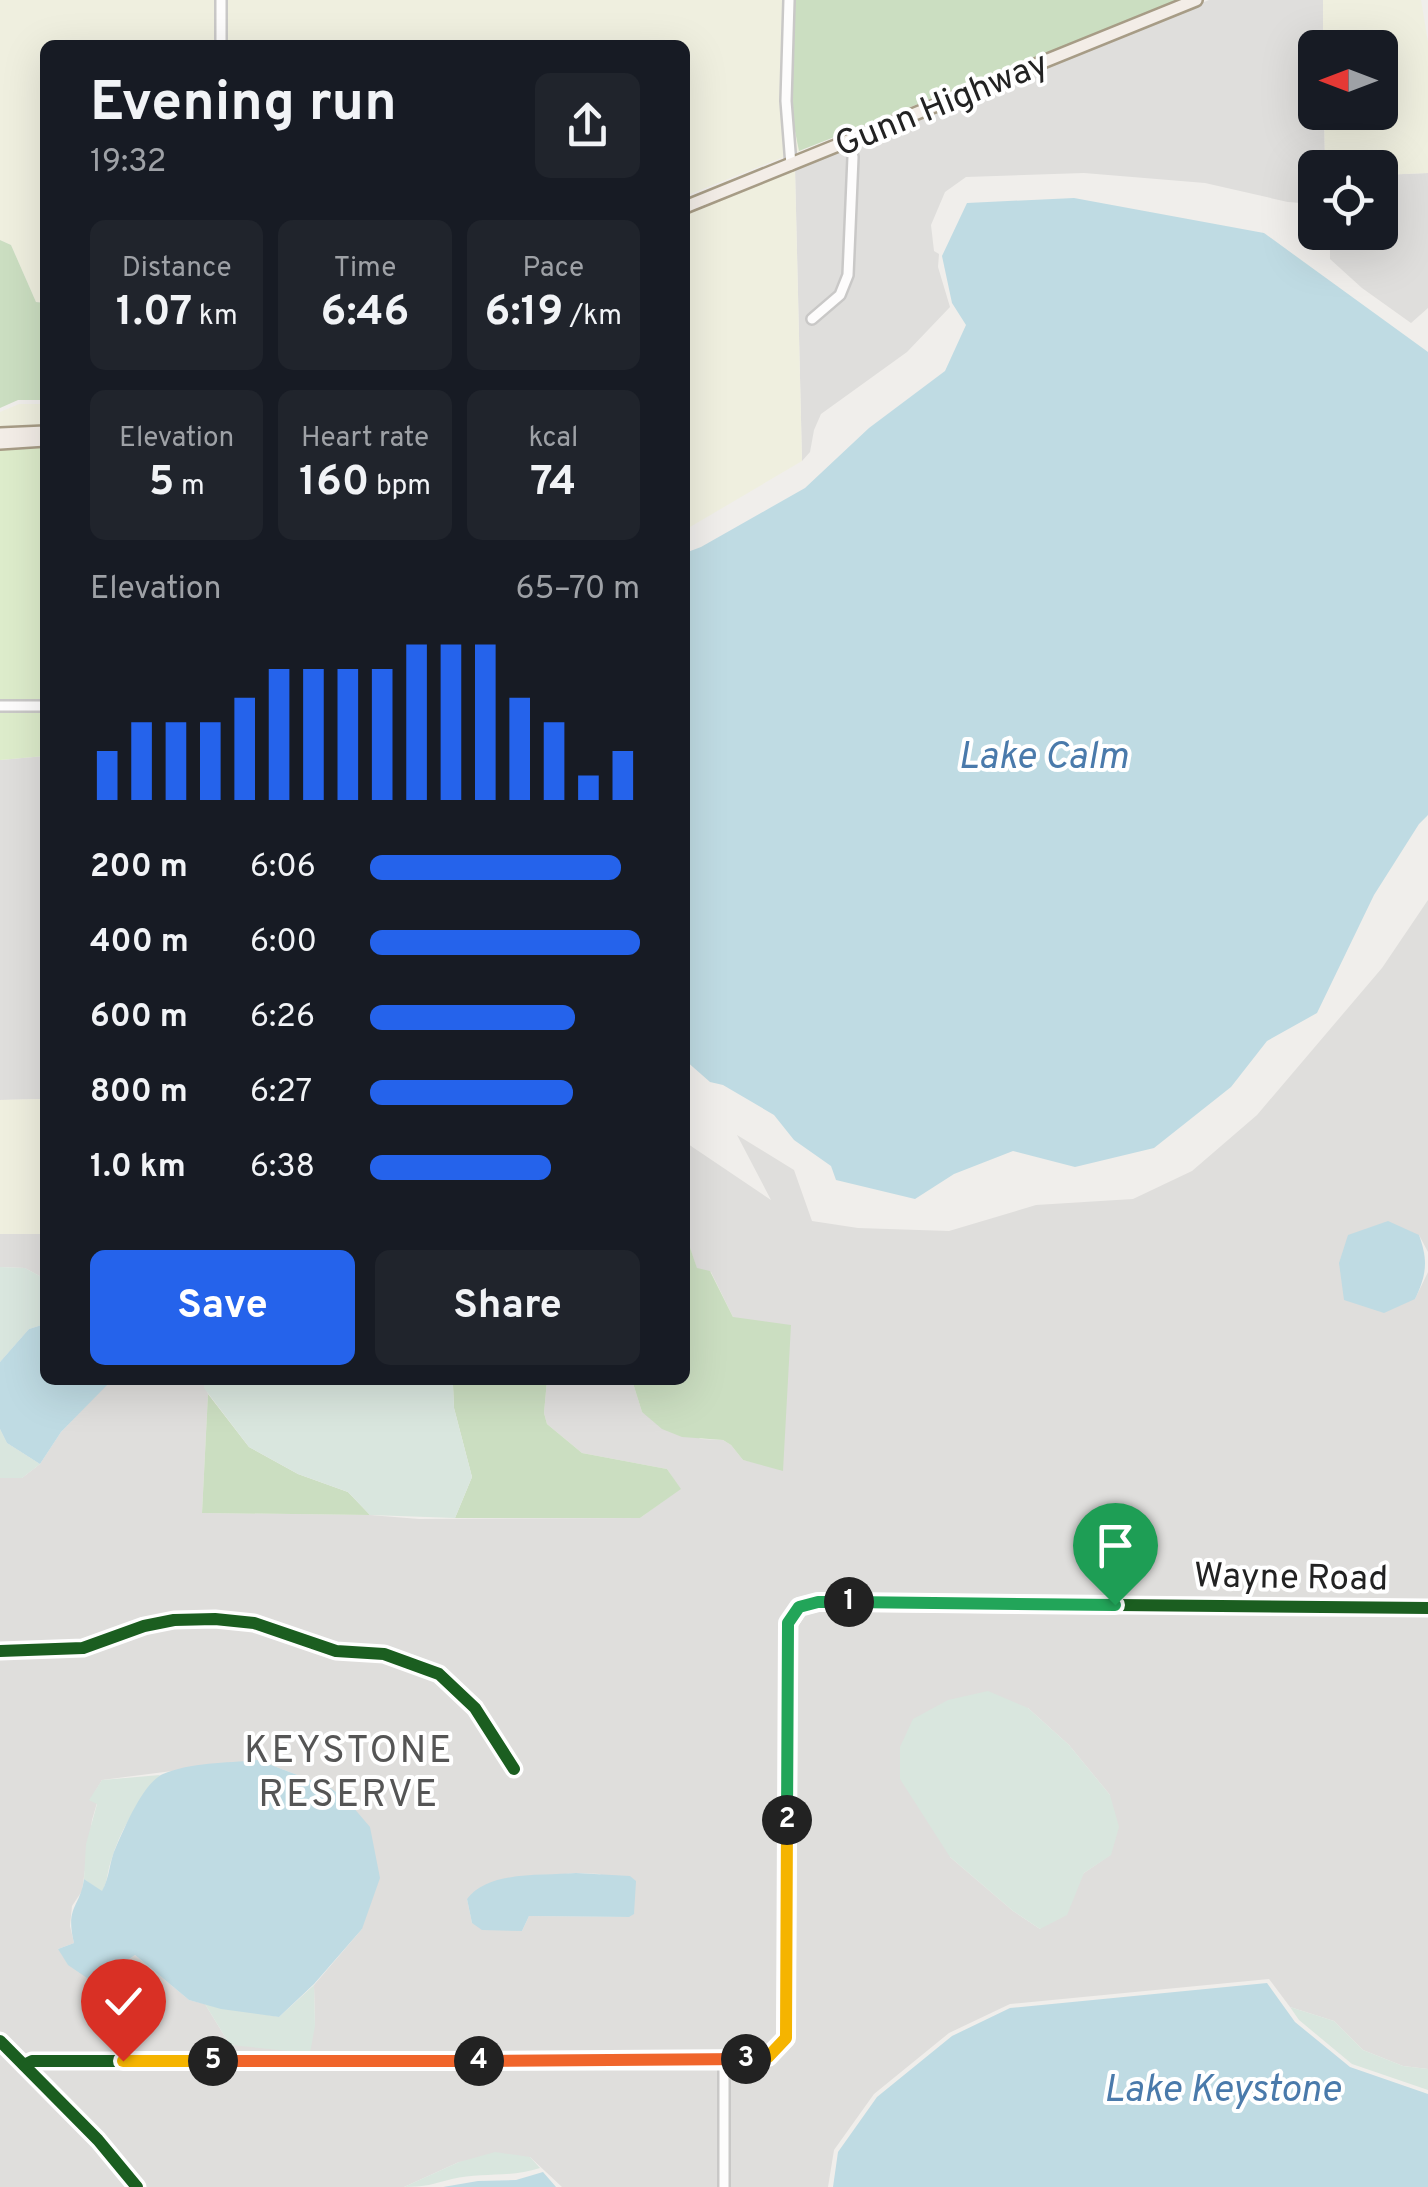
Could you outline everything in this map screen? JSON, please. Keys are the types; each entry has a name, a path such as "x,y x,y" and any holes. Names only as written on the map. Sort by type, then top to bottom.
{"main road":[{"name":"Gunn Highway","path":"690,204 1196,0"},
{"path":"0,434 40,432"},
{"path":"0,443 40,440"},
{"path":"0,2042 98,2140 137,2187"}],"street":[{"path":"221,0 221,40"},
{"path":"789,0 786,101 791,165"},
{"path":"812,320 840,295 848,275 853,157 848,140"},
{"path":"0,706 40,706"},
{"name":"Wayne Road","path":"24,2065 32,2061 724,2061 768,2057 786,2038 788,1623 799,1607 818,1602 1428,1608"},
{"path":"0,1651 83,1648 144,1626 174,1620 254,1623 336,1650 384,1654 439,1674 475,1708 514,1769"},
{"path":"724,2061 724,2187"}],"shaded area":[{"path":"1209,0 1323,0 1323,30 1298,30 1298,130 1324,130 1325,150 1298,150 1298,203 1205,183 1084,173 966,177 945,192 931,225 950,307 907,352 821,414 810,452 802,461 795,169 845,146 848,157 843,274 835,293 805,319 812,326 844,298 853,276 858,157 854,142"},
{"path":"1428,173 1428,308 1411,323 1330,259 1330,250 1398,250 1398,174"},
{"path":"40,756 40,1099 0,1100 0,760"},
{"path":"1428,900 1428,1252 1419,1235 1415,1299 1428,1272 1428,1603 818,1597 797,1603 783,1623 780,2036 765,2053 723,2057 25,2059 0,2034 0,1478 22,1478 40,1464 61,1432 106,1385 205,1385 202,1513 419,1519 640,1518 680,1489 667,1469 582,1453 547,1424 547,1385 634,1385 642,1412 701,1439 723,1440 743,1460 763,1464 733,1317 711,1272 697,1269 690,1248 690,1145 771,1200 737,1135 794,1170 812,1221 858,1228 949,1231 1036,1205 1133,1199 1192,1171 1257,1115 1382,968","holes":["258,1760 329,1787 362,1929 314,1985 315,2026 230,2045 205,2004 189,2000 135,1955 109,1973 58,1949 74,1943 70,1926 72,1906 82,1891 97,1803 90,1800 102,1780","600,1874 629,1917 529,1916 522,1931 472,1923 467,1899 525,1878"]},
{"path":"0,1234 40,1234 40,1276 25,1268 0,1267"},
{"path":"0,1267 25,1268 40,1276 40,1326 29,1329 0,1362"},
{"path":"453,1385 454,1408 472,1477 455,1518 370,1515 348,1492 298,1474 249,1447 204,1388"},
{"path":"0,1429 7,1443 40,1464 22,1478 0,1478"},
{"path":"819,1606 1428,1612 1428,2069 1403,2066 1363,2050 1334,2021 1290,2007 1269,1979 1010,2004 949,2033 874,2094 834,2150 828,2187 729,2187 729,2065 768,2062 791,2038 794,1624 802,1611","holes":["1028,1708 1069,1745 1110,1795 1110,1855 1084,1873 1040,1929 950,1857"]},
{"path":"988,1691 1028,1708 1069,1745 1110,1795 1119,1827 1111,1855 1084,1873 1067,1915 1040,1929 950,1857 900,1779 900,1747 913,1719 948,1700"},
{"path":"160,1775 125,1827 102,1892 84,1879 86,1844 97,1804 89,1800 102,1780"},
{"path":"314,1985 315,2026 310,2053 230,2045 205,2004 279,2017"},
{"path":"1290,2007 1334,2021 1363,2050 1403,2066 1428,2069 1428,2090 1352,2064 1299,2020"},
{"path":"0,2048 94,2143 131,2187 0,2187"},
{"path":"32,2066 719,2066 719,2187 562,2187 530,2157 459,2162 404,2187 144,2187 102,2137"},
{"path":"495,2152 530,2157 540,2168 404,2187 459,2162"}],"green space":[{"path":"0,0 786,0 785,82 799,151 690,194 690,40 40,40 40,302 36,302 11,245 0,240"},
{"path":"786,0 1181,0 799,151 785,82"},
{"path":"1323,0 1421,0 1428,42 1428,173 1398,174 1398,150 1325,150 1324,130 1398,130 1398,30 1323,30"},
{"path":"795,169 802,461 690,527 690,209"},
{"path":"0,240 11,245 36,302 40,302 40,400 18,400 0,408"},
{"path":"19,404 40,404 40,428 0,429 0,412"},
{"path":"40,445 40,701 0,701 0,447"},
{"path":"40,710 40,756 0,760 0,711"},
{"path":"40,1099 40,1234 0,1234 0,1100"},
{"path":"690,1248 697,1268 710,1271 733,1317 791,1325 783,1471 743,1460 723,1440 682,1437 662,1429 642,1412 634,1385 690,1385"},
{"path":"453,1385 547,1385 547,1424 582,1453 667,1469 681,1489 640,1518 455,1518 472,1477 454,1408"},
{"path":"208,1394 249,1447 298,1474 348,1492 370,1515 202,1513"}],"water":[{"name":"Lake Calm","path":"1074,198 1264,233 1428,352 1428,815 1374,895 1317,1013 1267,1041 1231,1087 1154,1148 1075,1167 1013,1151 954,1174 915,1199 836,1180 831,1166 794,1140 774,1115 723,1085 710,1082 690,1064 690,551 805,488 869,428 945,371 966,325 952,303 942,256 967,203"},
{"path":"1388,1221 1419,1235 1425,1267 1415,1299 1384,1313 1344,1300 1339,1263 1348,1235"},
{"path":"40,1326 40,1385 107,1385 61,1432 40,1464 7,1443 0,1429 0,1362 29,1329"},
{"path":"258,1760 329,1787 347,1800 370,1827 380,1878 362,1929 314,1984 279,2017 189,2000 135,1955 109,1973 87,1978 68,1965 58,1949 74,1943 72,1914 84,1879 102,1891 116,1847 148,1786 163,1774 185,1767"},
{"path":"517,1876 630,1876 636,1881 634,1914 529,1916 522,1931 482,1930 472,1923 467,1899 489,1883"},
{"name":"Lake Keystone","path":"1267,1983 1295,2022 1350,2067 1428,2094 1428,2187 833,2187 838,2152 877,2097 952,2036 1010,2008"},
{"path":"543,2172 556,2187 443,2187 516,2180"}],"cycle path":[{"path":"24,2065 32,2061 724,2061 767,2057 786,2038 789,1623 799,1607 818,1602 1428,1608"},
{"path":"0,1651 83,1648 144,1626 174,1620 254,1623 336,1651 384,1654 439,1674 475,1708 514,1769"},
{"path":"0,2041 98,2140 137,2187"}],"district":[{"name":"KEYSTONE RESERVE","path":"349,1771"}],"route":[{"path":"123,2061 581,2062 768,2057 786,2038 788,1623 799,1607 818,1602 1115,1605"}]}
